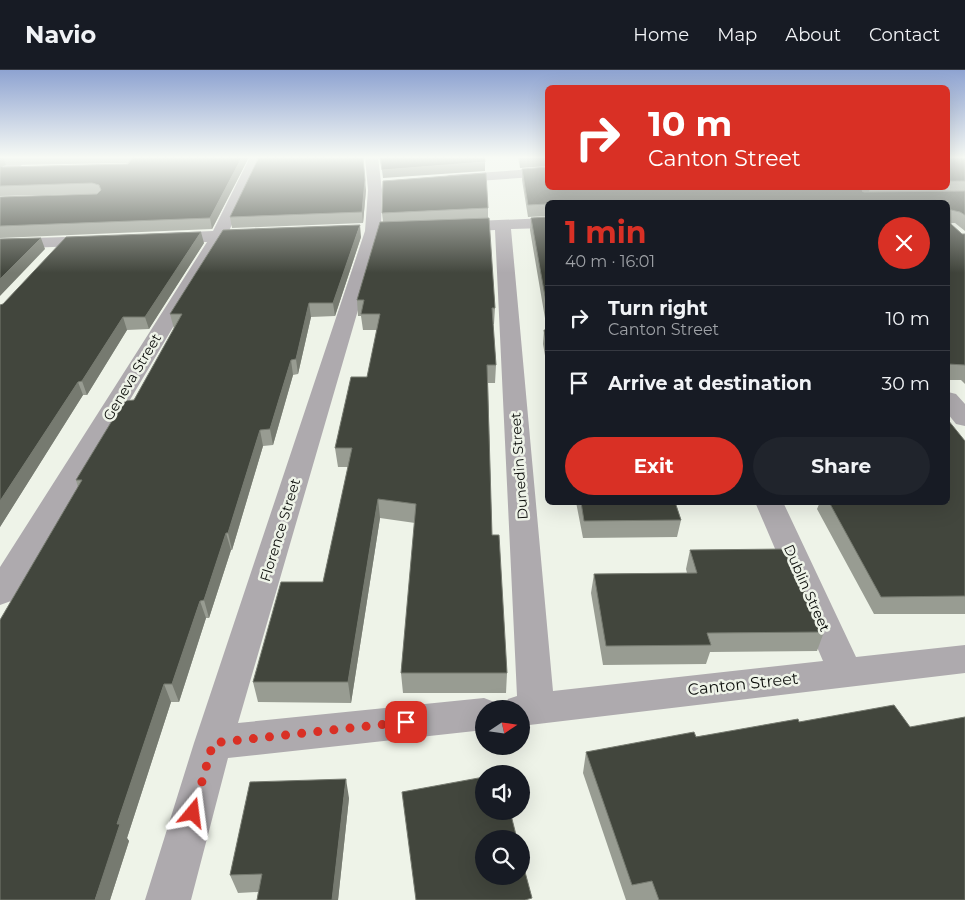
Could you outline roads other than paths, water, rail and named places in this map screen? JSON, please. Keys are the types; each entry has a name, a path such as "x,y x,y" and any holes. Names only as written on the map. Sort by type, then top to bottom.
{"street":[{"name":"Geneva Street","path":"0,593 218,236 238,196"},
{"name":"Florence Street","path":"168,900 213,743 374,231 377,196"},
{"path":"433,228 545,223"},
{"name":"Dunedin Street","path":"503,225 529,700"},
{"path":"144,239 271,235"},
{"path":"0,244 114,240"},
{"path":"45,263 64,242"},
{"path":"950,401 965,419"},
{"name":"Dublin Street","path":"770,505 846,673"},
{"name":"Canton Street","path":"530,709 965,659"},
{"path":"213,743 475,715"}]}
